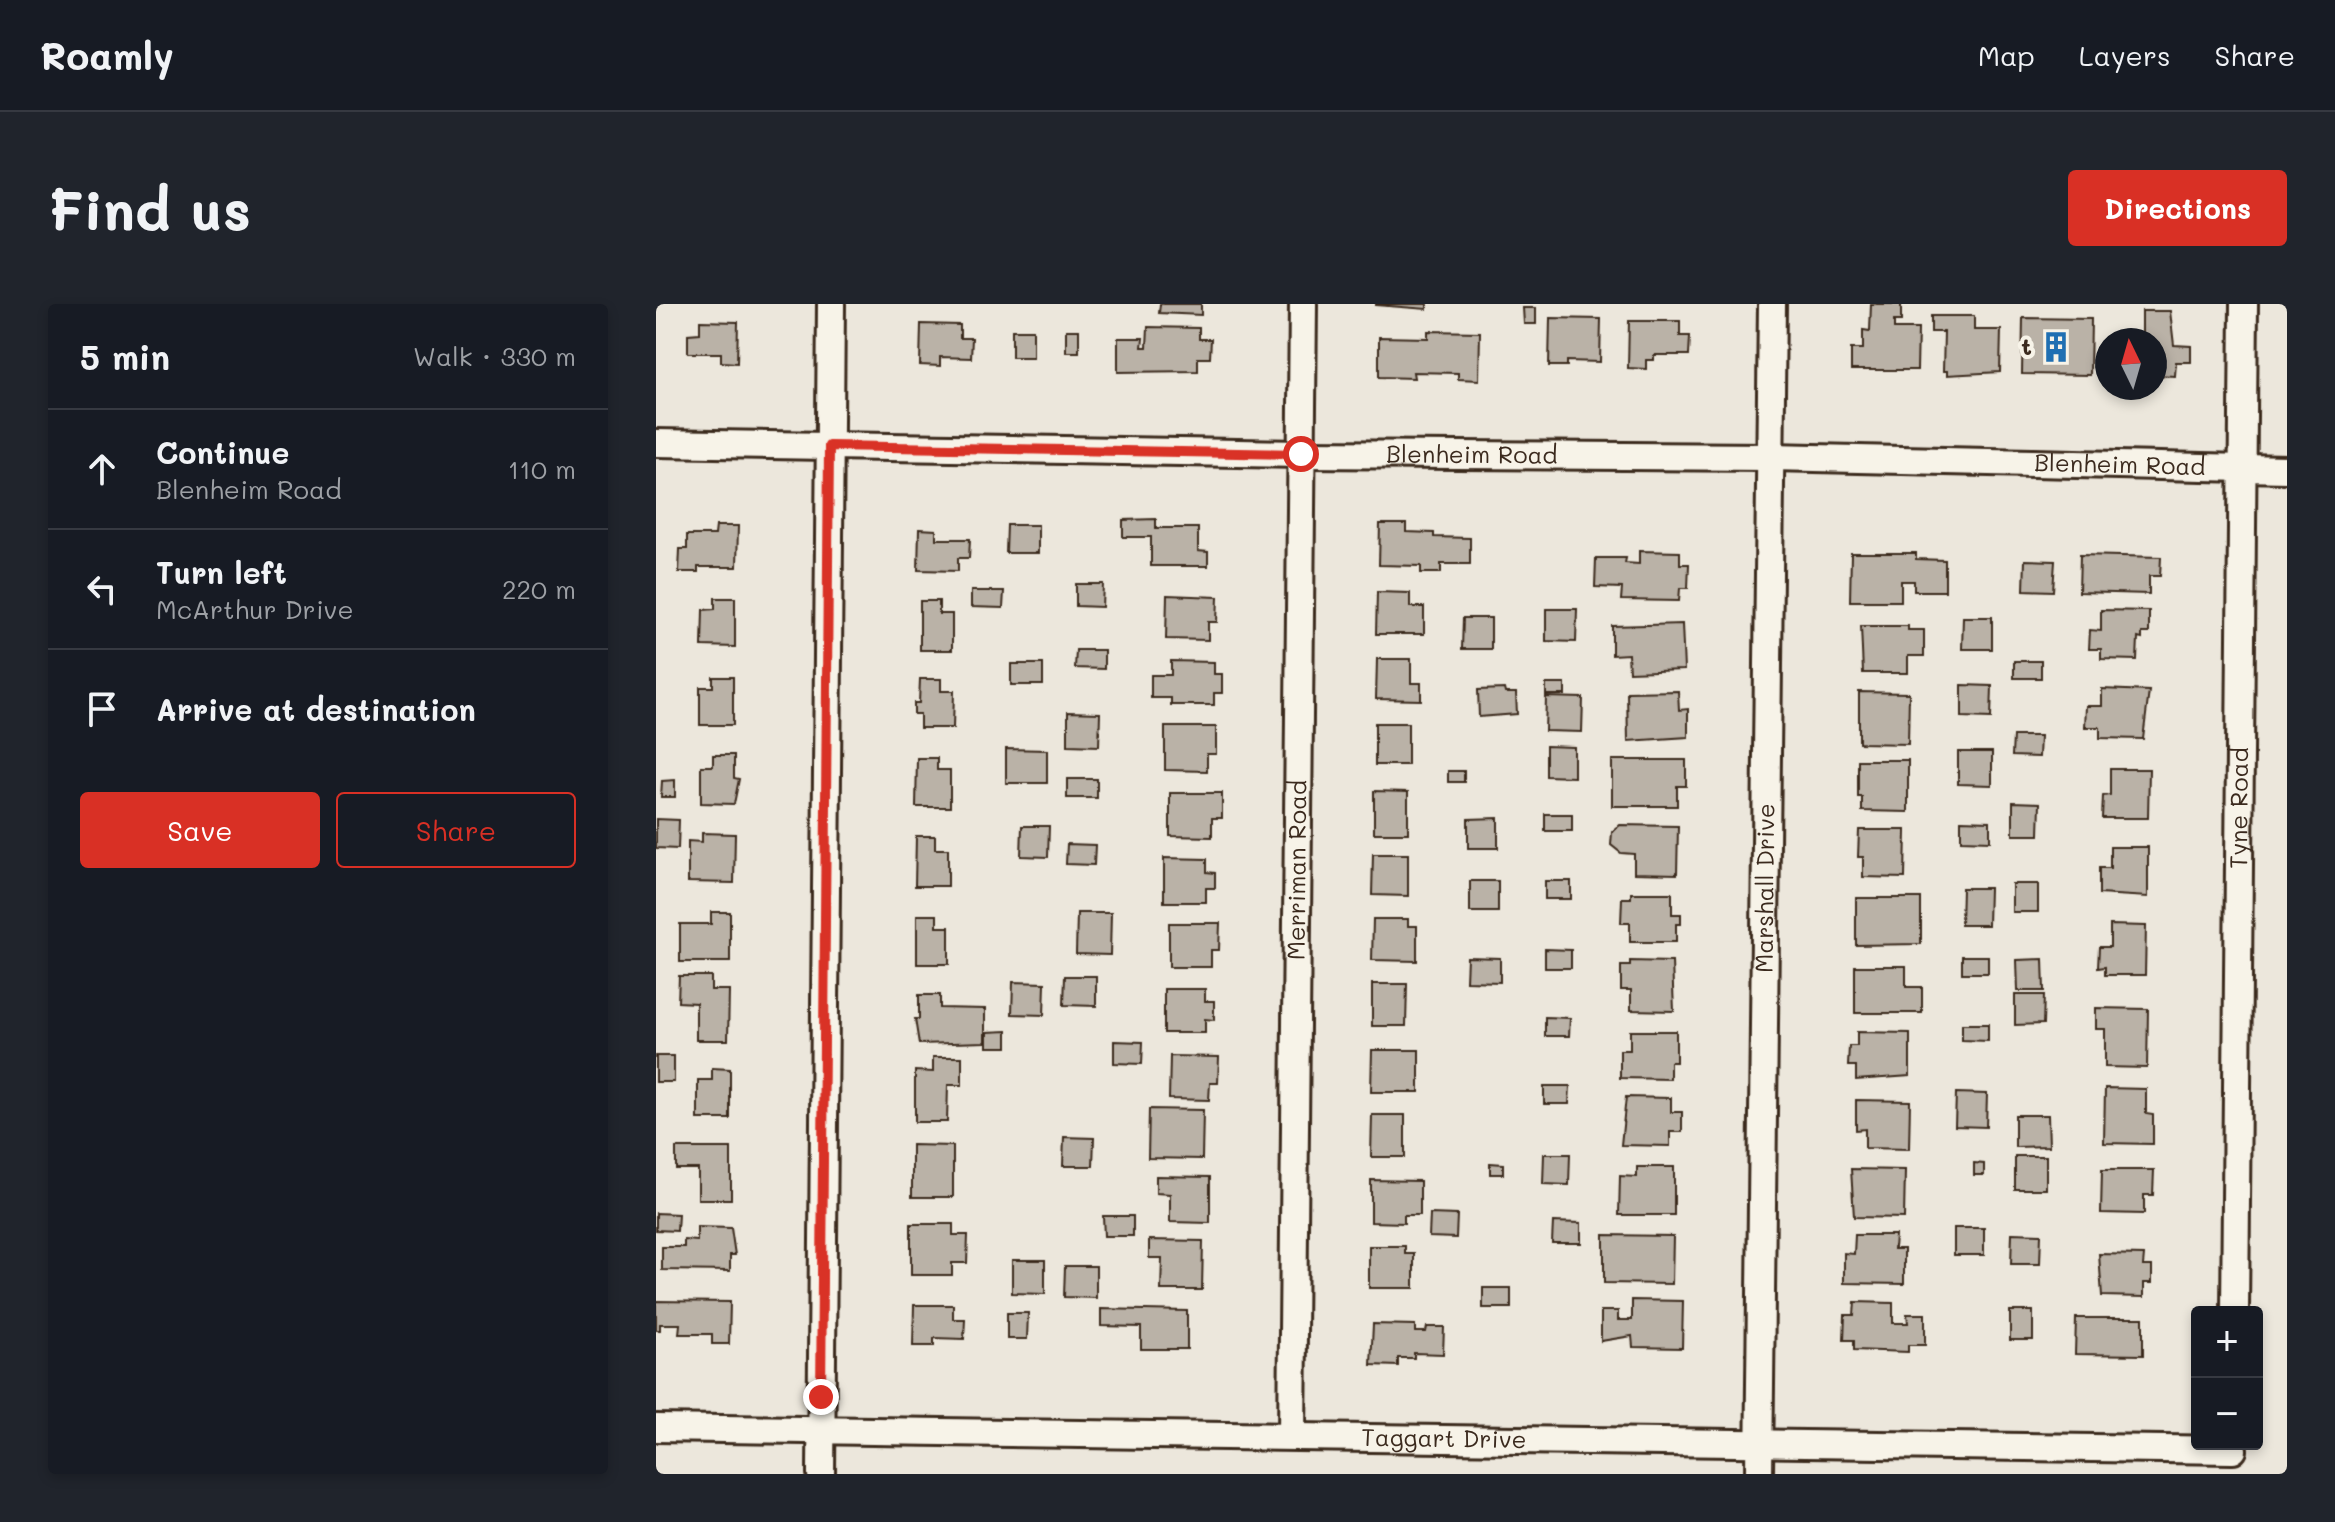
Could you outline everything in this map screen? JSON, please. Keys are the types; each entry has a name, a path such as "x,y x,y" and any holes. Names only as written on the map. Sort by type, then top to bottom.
{"street":[{"path":"821,1474 831,304"},
{"name":"Merriman Road","path":"1292,1436 1303,304"},
{"name":"Marshall Drive","path":"1759,1474 1772,304"},
{"name":"Tyne Road","path":"2235,1306 2244,304"},
{"name":"Blenheim Road","path":"656,443 1301,454 1771,457 2287,469"},
{"name":"Taggart Drive","path":"656,1428 1760,1442 2233,1456"}],"building":[{"path":"1160,304 1201,304 1201,315 1159,313"},
{"path":"1376,304 1427,304 1427,309 1376,305"},
{"path":"1871,304 1901,304 1901,321 1894,321 1894,329 1918,329 1917,370 1851,370 1851,349 1863,349 1863,330 1870,331"},
{"path":"1523,308 1536,308 1536,324 1524,324"},
{"path":"2142,311 2170,311 2174,345 2191,346 2191,362 2176,362 2175,376 2167,376 2167,328 2142,328"},
{"path":"1931,316 1974,316 1974,330 2001,330 2000,372 1947,375 1947,371 1943,371 1944,332 1931,332"},
{"path":"1550,318 1601,319 1600,362 1567,361 1567,366 1549,366"},
{"name":"t","path":"2023,318 2091,319 2090,375 2022,374"},
{"path":"700,321 738,322 737,363 721,362 721,353 688,353 688,334 700,333"},
{"path":"1629,321 1680,321 1680,336 1690,336 1689,355 1654,355 1654,360 1646,360 1646,369 1628,368"},
{"path":"921,324 960,325 960,338 972,338 971,358 940,357 940,366 920,365"},
{"path":"1148,327 1199,328 1199,339 1211,339 1210,358 1198,358 1198,371 1118,372 1118,338 1143,338 1142,347 1147,347"},
{"path":"1012,330 1033,330 1033,357 1012,357"},
{"path":"1066,330 1079,330 1079,352 1066,352"},
{"path":"1428,331 1480,332 1479,380 1458,379 1458,373 1413,372 1414,378 1379,377 1379,337 1428,338"},
{"path":"1156,519 1156,528 1198,528 1198,551 1208,552 1208,566 1151,566 1151,537 1123,537 1123,520"},
{"path":"1380,524 1406,524 1406,532 1434,533 1434,537 1470,538 1470,564 1441,564 1441,573 1421,573 1421,566 1379,565"},
{"path":"1007,525 1038,525 1038,553 1006,553"},
{"path":"716,526 738,526 737,567 698,567 698,572 679,572 680,549 687,549 687,535 715,535"},
{"path":"919,529 936,530 936,539 970,539 969,558 958,558 958,571 918,570"},
{"path":"1639,551 1680,552 1680,564 1689,564 1688,588 1680,588 1679,601 1621,600 1622,588 1595,587 1596,558 1626,558 1625,563 1639,564"},
{"path":"1851,553 1916,553 1916,559 1945,560 1945,591 1914,591 1914,581 1901,581 1901,601 1850,601"},
{"path":"2080,555 2161,557 2160,576 2149,576 2149,594 2079,592"},
{"path":"2025,560 2055,561 2053,591 2024,590"},
{"path":"1076,584 1103,584 1102,607 1076,606"},
{"path":"971,591 1004,591 1003,608 971,607"},
{"path":"1377,592 1410,593 1410,607 1424,607 1424,634 1376,634"},
{"path":"1167,595 1218,597 1217,622 1208,622 1208,640 1166,639"},
{"path":"715,598 735,598 735,647 702,646 703,610 715,609"},
{"path":"920,601 939,601 939,614 952,614 952,650 920,650"},
{"path":"1546,609 1577,609 1576,642 1546,641"},
{"path":"2101,610 2149,611 2149,633 2142,633 2142,639 2138,638 2137,660 2101,659 2101,649 2089,649 2090,630 2101,631"},
{"path":"1963,617 1992,617 1992,649 1962,649"},
{"path":"1463,618 1491,618 1491,649 1462,649"},
{"path":"1682,624 1684,670 1629,672 1628,654 1612,655 1612,626"},
{"path":"1861,626 1908,626 1908,630 1924,630 1924,656 1908,656 1908,673 1863,673"},
{"path":"1076,650 1104,650 1104,669 1075,668"},
{"path":"1377,659 1411,659 1411,683 1421,683 1421,700 1376,699"},
{"path":"1171,661 1214,662 1214,674 1222,674 1222,693 1214,693 1214,705 1171,705 1171,698 1151,698 1151,675 1171,675"},
{"path":"2014,661 2041,661 2041,678 2014,678"},
{"path":"1011,664 1043,664 1043,685 1011,685"},
{"path":"713,677 733,677 733,725 700,725 700,687 713,687"},
{"path":"920,679 941,679 941,691 954,691 953,728 920,728 920,714 914,714 914,703 919,703"},
{"path":"1546,684 1565,684 1565,695 1546,695"},
{"path":"1962,685 1992,686 1991,718 1962,717"},
{"path":"1504,689 1505,693 1516,693 1517,714 1479,717 1478,690"},
{"path":"2102,689 2149,691 2143,739 2100,738 2100,727 2085,727 2086,706 2102,706"},
{"path":"1678,691 1679,710 1688,709 1688,737 1628,741 1627,692"},
{"path":"1859,692 1909,693 1908,744 1859,743"},
{"path":"1546,697 1583,698 1582,732 1545,731"},
{"path":"1068,712 1100,713 1099,746 1068,745"},
{"path":"1375,723 1408,723 1408,765 1375,765"},
{"path":"1165,727 1216,727 1216,754 1207,754 1207,771 1165,770"},
{"path":"2013,736 2040,736 2039,757 2012,756"},
{"path":"1546,746 1574,747 1574,777 1546,776"},
{"path":"1006,749 1047,750 1047,783 1006,783"},
{"path":"1958,752 1992,752 1992,785 1958,784"},
{"path":"713,755 734,755 734,778 739,779 734,804 701,803 701,766 713,766"},
{"path":"917,758 937,758 937,770 950,770 950,807 916,807"},
{"path":"1612,760 1686,760 1686,786 1677,786 1677,806 1612,806"},
{"path":"1858,760 1908,760 1908,812 1862,811 1862,797 1858,797"},
{"path":"2110,769 2149,769 2148,818 2102,818 2103,796 2110,795"},
{"path":"1448,771 1464,771 1464,782 1448,782"},
{"path":"1067,779 1097,779 1097,798 1067,798"},
{"path":"675,780 675,797 661,797 662,781"},
{"path":"1374,791 1408,792 1408,833 1374,833"},
{"path":"1170,793 1222,793 1222,818 1212,818 1212,837 1170,836"},
{"path":"2013,802 2040,803 2039,835 2013,835"},
{"path":"1545,814 1572,814 1572,831 1545,831"},
{"path":"1498,818 1498,848 1468,848 1468,819"},
{"path":"656,819 679,820 678,849 656,848"},
{"path":"1961,820 1990,821 1990,841 1961,840"},
{"path":"1620,825 1678,826 1677,874 1634,873 1634,854 1621,853 1611,845 1612,832"},
{"path":"1022,826 1049,826 1048,857 1021,856"},
{"path":"1859,830 1906,830 1905,878 1863,877 1863,857 1858,857"},
{"path":"702,833 735,834 734,883 688,882 688,841 702,842"},
{"path":"916,836 935,836 935,849 948,849 948,886 915,886"},
{"path":"1067,844 1095,845 1094,865 1066,864"},
{"path":"2110,847 2148,847 2148,897 2099,894 2099,868 2110,868"},
{"path":"1373,854 1408,854 1408,896 1372,895"},
{"path":"1164,858 1207,859 1207,872 1215,873 1215,888 1206,888 1206,902 1164,902"},
{"path":"1470,881 1498,881 1498,912 1470,912"},
{"path":"1545,881 1571,881 1571,899 1545,899"},
{"path":"2012,884 2038,884 2038,912 2012,912"},
{"path":"1962,888 1989,888 1988,925 1961,925"},
{"path":"1631,893 1672,893 1672,914 1681,914 1681,924 1676,924 1676,942 1630,942 1630,923 1621,923 1622,898 1631,898"},
{"path":"1856,898 1921,898 1921,944 1856,945"},
{"path":"711,912 730,912 730,962 680,962 680,924 711,924"},
{"path":"1077,913 1111,913 1110,955 1076,954"},
{"path":"917,915 937,915 937,927 949,927 949,964 917,964"},
{"path":"1373,919 1408,919 1408,926 1417,926 1417,961 1372,960"},
{"path":"1169,923 1220,923 1219,950 1211,950 1211,967 1169,967"},
{"path":"2110,925 2146,926 2145,975 2105,975 2105,967 2098,968 2099,947 2110,947"},
{"path":"1545,949 1571,950 1571,968 1545,968"},
{"path":"1962,956 1988,956 1988,973 1962,973"},
{"path":"1467,957 1500,958 1500,982 1466,981"},
{"path":"2043,959 2044,991 2018,991 2017,960"},
{"path":"1630,961 1672,962 1674,1011 1631,1010 1631,990 1621,990 1621,966 1630,966"},
{"path":"1855,966 1906,966 1906,987 1922,987 1922,1013 1855,1013"},
{"path":"679,976 711,976 711,990 729,990 728,1040 696,1040 696,1003 678,1002"},
{"path":"1065,976 1096,976 1096,1006 1064,1005"},
{"path":"1013,982 1045,983 1044,1015 1012,1014"},
{"path":"1372,984 1407,984 1406,1026 1372,1026"},
{"path":"1164,989 1205,989 1205,1001 1214,1001 1214,1020 1205,1019 1205,1033 1164,1033"},
{"path":"919,995 940,995 940,1008 985,1009 985,1042 919,1044 915,1019 919,1019"},
{"path":"2015,995 2044,995 2043,1024 2015,1025"},
{"path":"2096,1008 2148,1009 2147,1068 2105,1067 2105,1029 2096,1029"},
{"path":"1545,1017 1570,1018 1569,1036 1545,1036"},
{"path":"1962,1024 1988,1024 1988,1041 1962,1040"},
{"path":"1007,1031 1007,1047 987,1047 987,1032"},
{"path":"1630,1031 1676,1031 1676,1062 1670,1062 1670,1079 1620,1078 1620,1050 1630,1050"},
{"path":"1857,1032 1910,1033 1910,1076 1856,1080 1856,1066 1848,1066 1849,1046 1857,1046"},
{"path":"1114,1041 1143,1042 1142,1064 1114,1063"},
{"path":"1372,1050 1419,1050 1419,1092 1371,1092"},
{"path":"656,1056 674,1056 674,1082 656,1082"},
{"path":"1170,1056 1219,1057 1218,1083 1210,1083 1209,1100 1169,1099"},
{"path":"933,1057 962,1057 962,1085 948,1085 947,1122 915,1122 915,1071 933,1072"},
{"path":"712,1068 730,1069 730,1119 698,1119 698,1080 712,1080"},
{"path":"1544,1086 1570,1086 1569,1104 1544,1104"},
{"path":"2105,1088 2146,1089 2146,1114 2153,1115 2153,1144 2104,1143"},
{"path":"1956,1093 1987,1094 1986,1127 1955,1126"},
{"path":"1626,1097 1671,1098 1671,1112 1682,1112 1682,1132 1670,1132 1670,1146 1621,1145"},
{"path":"1856,1100 1910,1101 1909,1149 1865,1148 1865,1129 1856,1130"},
{"path":"1149,1109 1203,1110 1202,1159 1148,1158"},
{"path":"1372,1115 1405,1115 1405,1157 1371,1157"},
{"path":"2015,1115 2048,1115 2049,1146 2015,1147"},
{"path":"1064,1137 1094,1138 1093,1166 1063,1166"},
{"path":"912,1145 953,1146 953,1197 912,1197"},
{"path":"676,1148 731,1148 731,1199 698,1199 698,1169 676,1169"},
{"path":"1544,1154 1570,1154 1569,1185 1543,1184"},
{"path":"2015,1156 2046,1156 2046,1189 2015,1189"},
{"path":"1490,1163 1503,1164 1503,1174 1490,1174"},
{"path":"1974,1163 1984,1164 1984,1175 1974,1175"},
{"path":"1637,1167 1674,1167 1674,1215 1619,1215 1620,1176 1637,1177"},
{"path":"1851,1169 1905,1170 1904,1218 1854,1217"},
{"path":"2102,1170 2154,1170 2153,1195 2144,1195 2144,1214 2101,1213"},
{"path":"1156,1176 1210,1177 1210,1223 1170,1222 1170,1194 1156,1193"},
{"path":"1371,1180 1420,1181 1420,1215 1404,1215 1404,1223 1371,1222"},
{"path":"656,1213 678,1214 677,1231 656,1230"},
{"path":"1430,1214 1457,1215 1456,1238 1429,1237"},
{"path":"1103,1216 1133,1216 1133,1236 1104,1236"},
{"path":"1553,1222 1581,1223 1581,1243 1552,1243"},
{"path":"911,1224 953,1224 953,1235 968,1235 967,1263 952,1263 952,1275 911,1275"},
{"path":"697,1227 731,1228 735,1255 730,1255 730,1271 662,1270 662,1247 684,1247 684,1240 697,1241"},
{"path":"1954,1228 1984,1228 1984,1255 1954,1255"},
{"path":"2012,1233 2041,1234 2040,1264 2011,1264"},
{"path":"1604,1235 1673,1236 1672,1284 1604,1283"},
{"path":"1855,1235 1895,1235 1894,1249 1904,1249 1904,1284 1844,1283 1844,1253 1854,1254"},
{"path":"1149,1240 1203,1241 1202,1290 1161,1290 1162,1258 1149,1258"},
{"path":"1369,1246 1405,1246 1405,1254 1414,1254 1414,1288 1369,1288"},
{"path":"2099,1254 2144,1255 2143,1266 2152,1266 2152,1283 2144,1283 2144,1297 2102,1296"},
{"path":"1012,1260 1045,1260 1045,1294 1012,1293"},
{"path":"1065,1266 1096,1266 1096,1298 1064,1297"},
{"path":"1483,1288 1511,1288 1511,1308 1483,1308"},
{"path":"1632,1300 1683,1301 1682,1348 1633,1347 1632,1336 1601,1341 1601,1311 1618,1311 1618,1320 1632,1320"},
{"path":"656,1301 730,1302 729,1344 712,1344 712,1334 679,1334 680,1324 660,1324 660,1330 656,1330"},
{"path":"1855,1302 1893,1303 1893,1323 1908,1323 1907,1314 1925,1314 1925,1345 1908,1345 1908,1352 1854,1350 1854,1340 1844,1340 1845,1315 1854,1315"},
{"path":"914,1305 953,1305 953,1319 965,1319 964,1339 934,1338 934,1346 913,1346"},
{"path":"1101,1309 1187,1311 1187,1349 1141,1349 1141,1327 1101,1326"},
{"path":"2010,1311 2033,1311 2033,1340 2010,1340"},
{"path":"1007,1313 1028,1313 1027,1339 1007,1339"},
{"path":"2076,1318 2143,1318 2143,1355 2075,1354"},
{"path":"1373,1324 1415,1325 1415,1332 1426,1332 1427,1327 1444,1327 1443,1354 1414,1353 1414,1358 1398,1358 1398,1366 1371,1365"}],"place":[{"name":"t","path":"2056,347"}],"route":[{"path":"821,1397 829,446 1301,454"}]}
